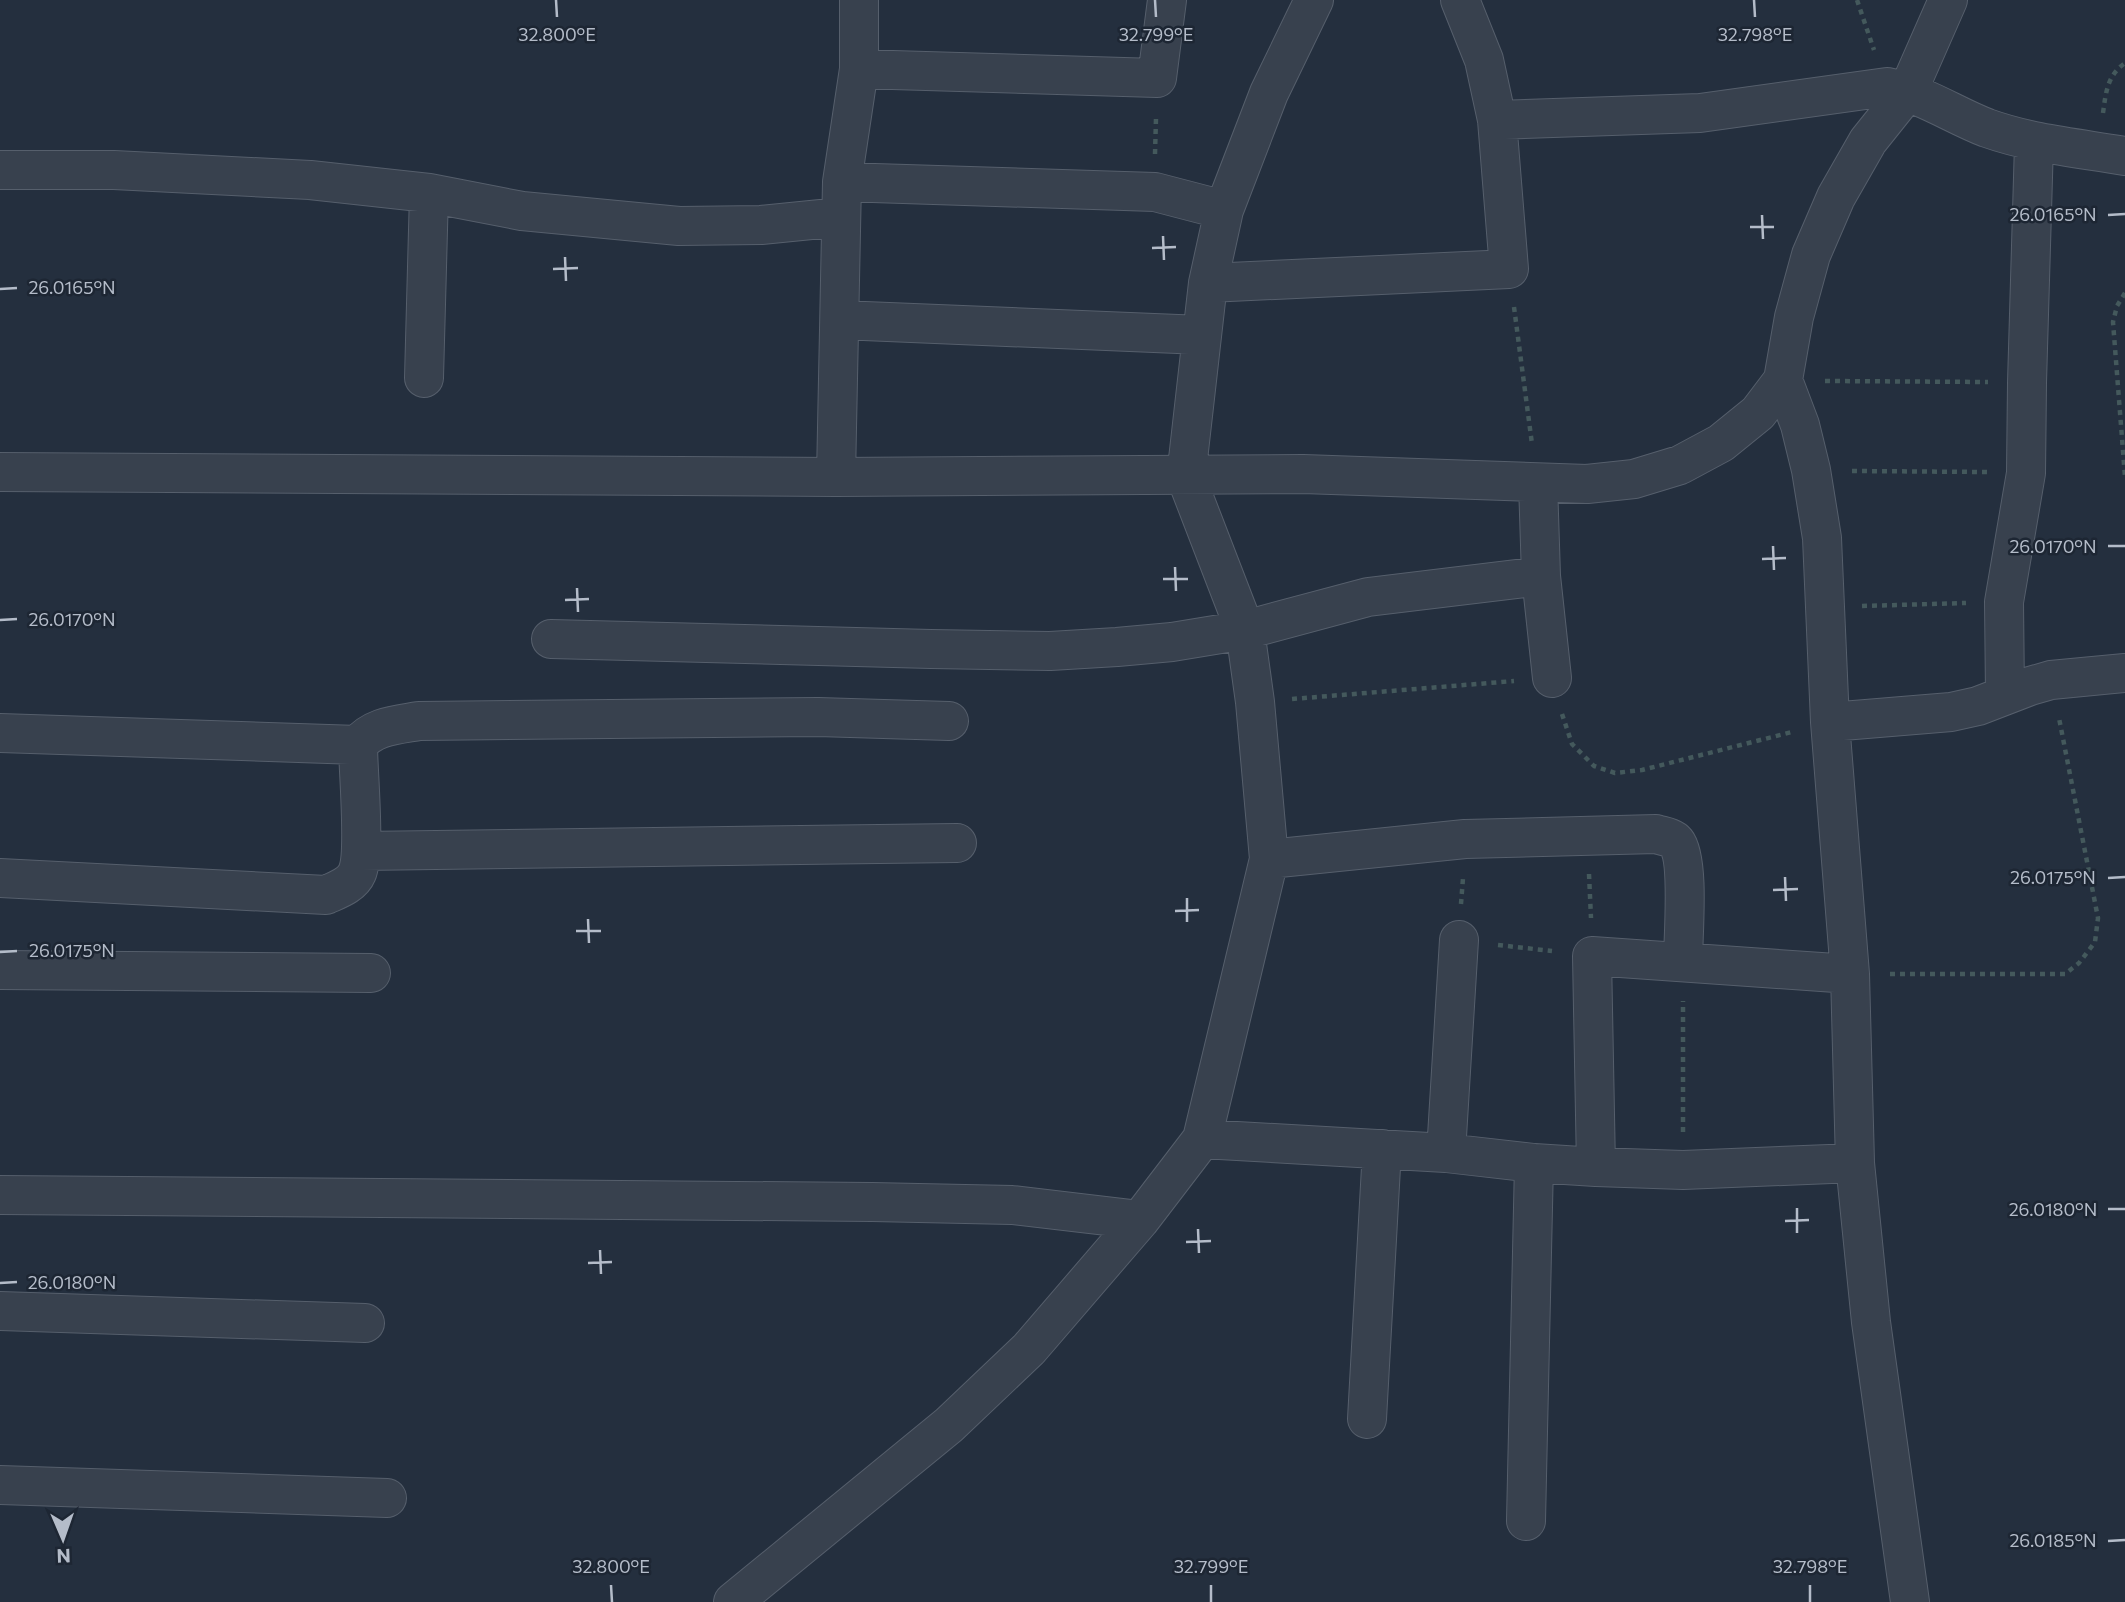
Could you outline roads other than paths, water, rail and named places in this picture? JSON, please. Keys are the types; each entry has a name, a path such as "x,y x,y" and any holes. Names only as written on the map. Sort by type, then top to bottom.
{"street":[{"path":"836,477 842,200 859,69 859,0"},
{"path":"859,69 1157,78 1167,0"},
{"path":"733,1602 949,1425 1029,1349 1140,1220 1202,1139 1269,859 1255,702 1245,630 1186,477 1208,284 1224,210 1269,93 1314,0"},
{"path":"1208,284 1508,269 1497,120 1484,60 1460,0"},
{"path":"0,472 836,477 1186,477 1303,474 1587,484 1634,479 1679,465 1721,443 1758,413 1783,380 1794,317 1811,255 1836,197 1948,0"},
{"path":"1497,120 1700,113 1898,89 1988,128 2034,143 2111,154"},
{"path":"2005,695 2004,602 2026,473 2026,383 2034,143"},
{"path":"0,170 114,170 310,180 429,193 522,211 679,226 761,225 842,200 1155,192 1224,210"},
{"path":"424,379 429,193"},
{"path":"841,320 1202,335"},
{"path":"1783,380 1800,425 1811,470 1822,538 1830,722 1850,974 1856,1163 1871,1322 1910,1602"},
{"path":"1538,483 1541,576 1552,678"},
{"path":"551,639 1050,651 1172,642 1245,630 1368,597 1541,576"},
{"path":"1830,722 1951,712 1978,706 2051,680 2125,673"},
{"path":"0,733 358,745 373,731 419,721 805,718 949,721"},
{"path":"0,878 326,895 345,886 357,873 361,851 358,745"},
{"path":"1269,859 1465,839 1656,834 1676,842 1682,859 1683,962"},
{"path":"361,851 957,843"},
{"path":"1446,1153 1460,940"},
{"path":"1596,1167 1592,956 1850,974"},
{"path":"0,970 371,973"},
{"path":"1202,1139 1446,1153 1596,1167 1683,1170 1856,1163"},
{"path":"1367,1419 1382,1149"},
{"path":"1527,1521 1534,1163"},
{"path":"0,1195 885,1202 1012,1205 1140,1220"},
{"path":"0,1311 365,1323"},
{"path":"0,1485 387,1498"}]}
